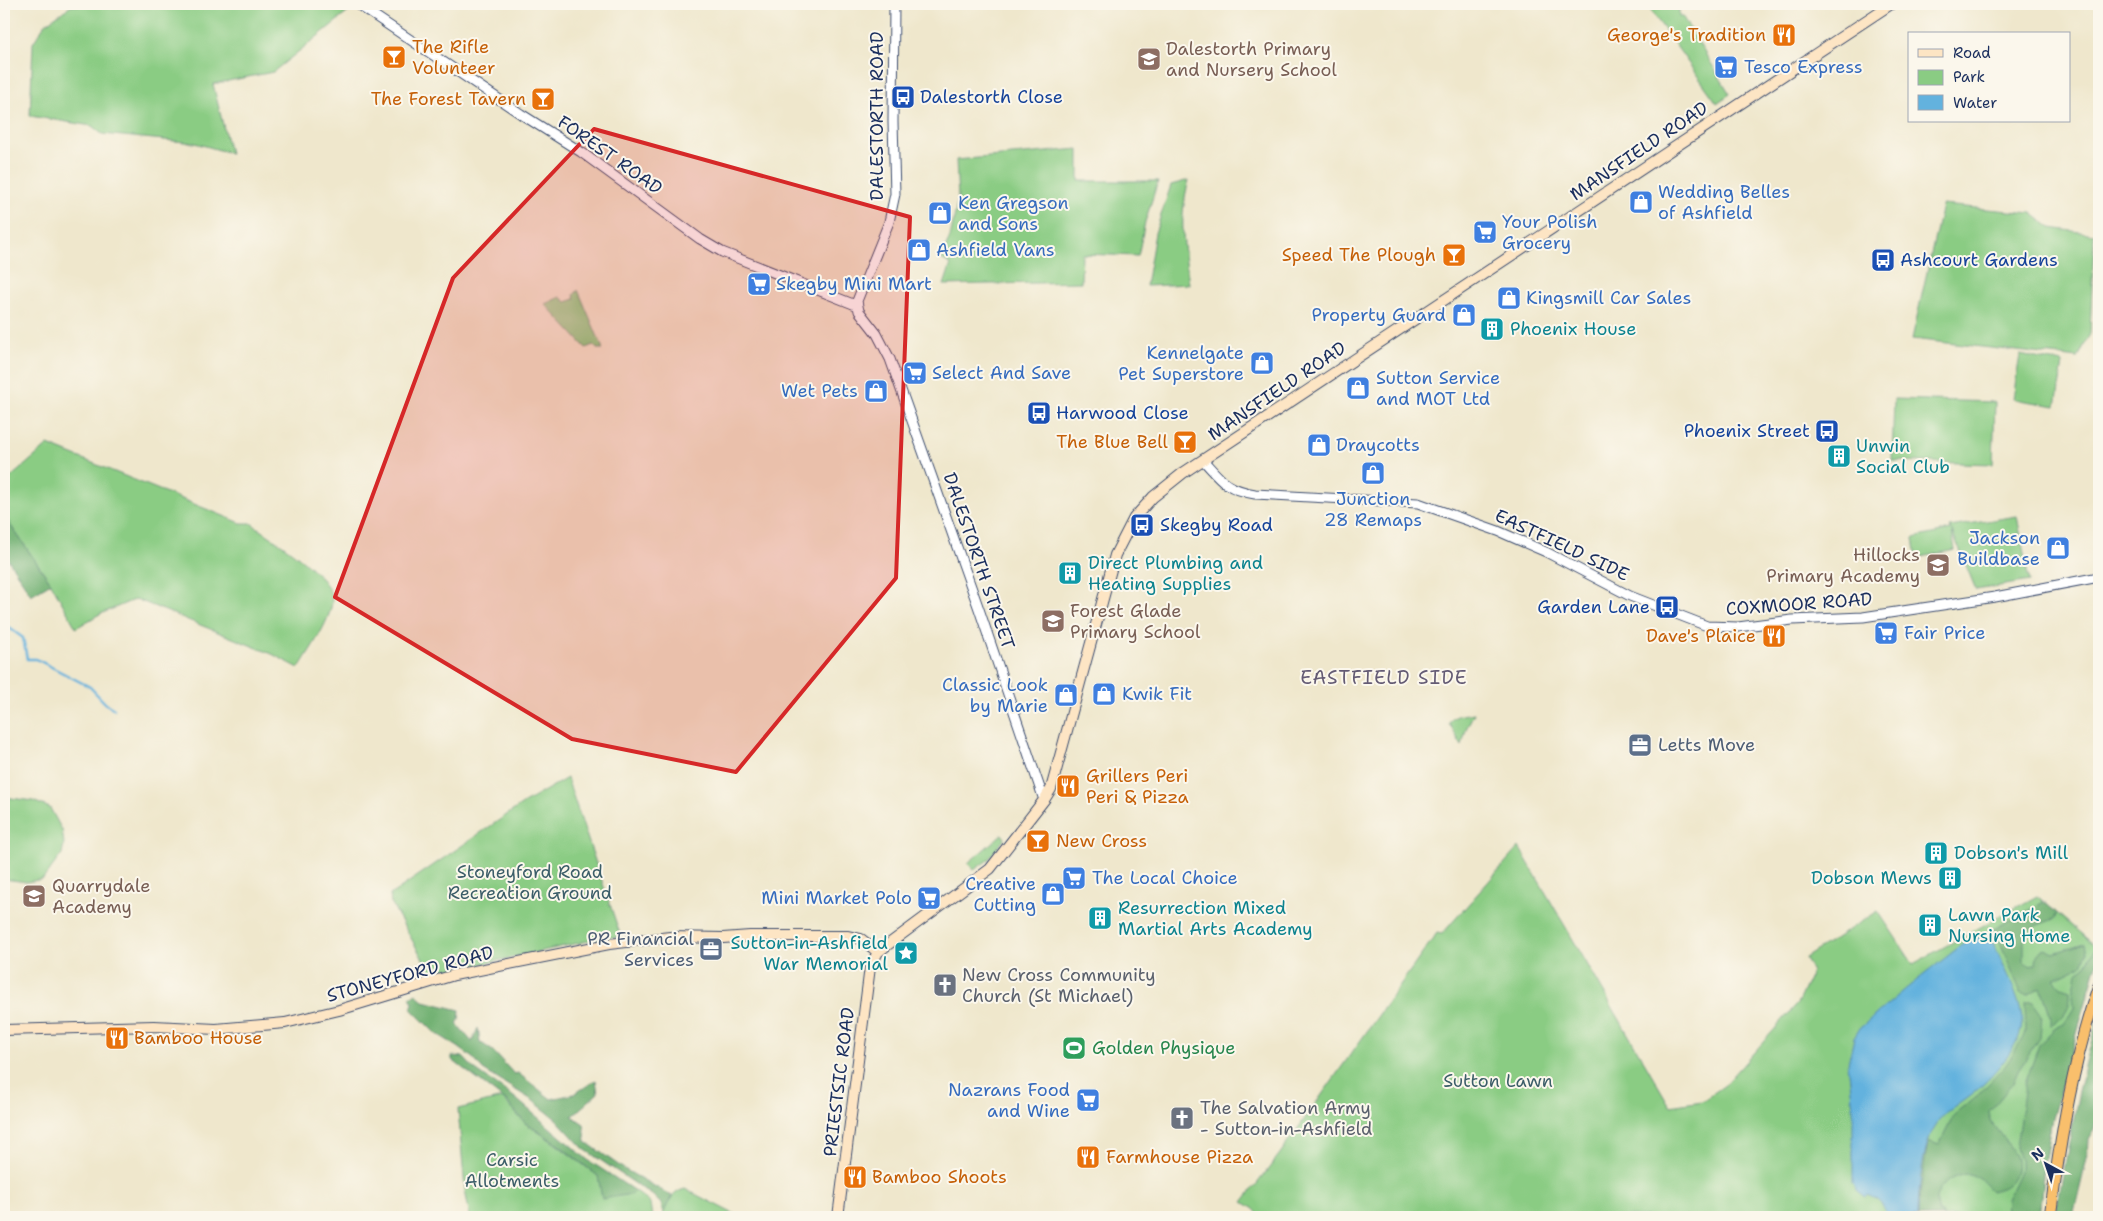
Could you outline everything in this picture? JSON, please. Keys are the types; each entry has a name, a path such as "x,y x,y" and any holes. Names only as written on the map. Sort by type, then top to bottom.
{"highway":[{"path":"2050,1217 2077,1064 2099,985"}],"main road":[{"name":"MANSFIELD ROAD","path":"878,952 990,868 1044,800 1050,789 1115,555 1134,518 1153,497 1203,460 1891,4"},
{"name":"STONEYFORD ROAD","path":"4,1030 154,1026 216,1029 285,1023 339,1010 454,975 608,944 670,937 848,936 861,940 878,952"},
{"name":"PRIESTSIC ROAD","path":"838,1217 870,967 878,952"}],"street":[{"name":"FOREST ROAD","path":"357,4 493,96 581,152 700,239 722,252 858,306"},
{"name":"DALESTORTH ROAD","path":"858,306 863,283 889,222 895,194 893,122 894,4"},
{"name":"DALESTORTH STREET","path":"858,306 862,317 877,334 890,359 1044,800"},
{"name":"EASTFIELD SIDE","path":"1203,460 1226,485 1240,492 1418,504 1498,531 1546,552 1630,596 1707,626"},
{"name":"COXMOOR ROAD","path":"1707,626 1738,627 1792,620 1863,617 1996,596 2099,577"}],"highlighted area":[{"path":"594,129 910,217 896,578 736,772 572,739 335,597 453,278"}],"green space":[{"path":"87,4 345,4 352,9 273,72 213,84 230,153 195,143 102,134 92,126 30,116 33,43 45,24 71,6"},
{"path":"1646,4 1681,4 1679,16 1682,16 1730,94 1717,103"},
{"path":"1079,149 1079,181 1158,181 1145,222 1138,256 1082,254 1081,282 944,285 951,264 941,259 950,237 958,199 956,160"},
{"path":"1189,180 1183,219 1189,284 1146,286 1155,233 1171,185"},
{"path":"1942,205 2032,213 2051,228 2094,234 2090,334 2078,358 1912,339"},
{"path":"578,290 603,349 597,349 593,345 586,348 545,304 560,297 566,302 575,299 574,295"},
{"path":"2020,355 2063,363 2056,406 2013,399"},
{"path":"1894,399 1995,402 1993,464 1892,461"},
{"path":"48,445 241,523 251,523 286,547 313,569 330,591 332,602 323,627 299,668 272,654 136,599 98,615 76,628 51,583 4,516 4,483"},
{"path":"4,516 51,583 31,595 4,553"},
{"path":"2017,516 2029,581 1976,590 1952,531 1955,550 1916,558 1913,538 1951,530 1950,527"},
{"path":"1474,713 1466,729 1462,746 1449,724 1453,718"},
{"name":"Stoneyford Road Recreation Ground","path":"567,778 621,937 602,938 432,975 391,903 390,895 524,803"},
{"path":"4,797 33,801 50,808 62,830 64,843 62,854 43,879 27,882 4,879"},
{"path":"1002,834 1005,838 988,860 974,870 968,863"},
{"name":"Sutton Lawn","path":"1519,847 1670,1106 1702,1101 1725,1085 1797,1004 1812,972 1805,958 1878,911 1913,964 2037,896 2099,949 2099,957 2052,1118 2044,1164 2039,1217 1261,1217 1254,1209 1243,1202 1279,1155 1437,933 1442,934"},
{"path":"2044,902 2057,913 2054,919 2035,926 2024,936 2024,962 2031,966 2036,964 2037,955 2043,948 2054,953 2085,943 2087,953 2082,965 2054,979 2061,987 2070,990 2070,1002 2064,1015 2051,1026 2051,1017 2041,987 2027,995 2021,993 2000,942 1992,930"},
{"path":"2096,946 2099,949 2099,957 2052,1118 2044,1164 2039,1217 2006,1217 2007,1199 2020,1171 2020,1160 2016,1147 2025,1084 2039,1045 2054,1029 2064,1024 2074,1008 2073,994 2077,972 2085,967"},
{"path":"416,994 424,1001 460,1010 457,1024 472,1042 478,1028 480,1042 493,1051 514,1074 518,1073 551,1099 574,1094 596,1080 598,1093 572,1116 584,1124 586,1142 624,1169 672,1196 663,1214 661,1204 652,1195 584,1149 556,1119 532,1100 483,1070 474,1059 434,1032 411,1009 413,1003 410,997"},
{"path":"2032,1001 2042,1015 2040,1038 2018,1071 2013,1083 1989,1112 1995,1128 2015,1156 2017,1165 2013,1178 2006,1186 1991,1191 1973,1175 1968,1174 1957,1177 1941,1188 1936,1198 1938,1213 1943,1215 1943,1217 1918,1217 1928,1141 1939,1145 1954,1115 1979,1094 2005,1066 2026,1030 2025,1003"},
{"path":"2099,1011 2099,1111 2095,1130 2089,1140 2088,1154 2073,1217 2055,1217 2079,1091"},
{"path":"452,1056 463,1057 474,1069 514,1097 588,1160 635,1191 632,1194 602,1199 598,1176 556,1143 525,1123 507,1102 452,1060"},
{"name":"Carsic Allotments","path":"502,1098 525,1123 598,1176 631,1194 635,1191 650,1203 652,1217 470,1217 465,1190 458,1109"},
{"path":"685,1189 740,1217 661,1217 673,1196"}],"water":[{"path":"1978,937 1993,943 2018,1000 2022,1018 2018,1039 1996,1071 1971,1095 1946,1113 1934,1128 1926,1147 1920,1183 1918,1217 1887,1217 1883,1206 1878,1201 1872,1196 1868,1195 1866,1197 1858,1191 1853,1183 1853,1108 1848,1063 1854,1038 1860,1028 1907,988 1963,944"}],"waterway":[{"path":"4,624 23,638 27,659 36,659 90,687 106,704 114,709"}],"place":[{"name":"George's Tradition","path":"1784,35"},
{"name":"The Rifle Volunteer","path":"394,57"},
{"name":"Dalestorth Primary and Nursery School","path":"1149,59"},
{"name":"Tesco Express","path":"1726,67"},
{"name":"Dalestorth Close","path":"903,97"},
{"name":"The Forest Tavern","path":"543,99"},
{"name":"Wedding Belles of Ashfield","path":"1641,202"},
{"name":"Ken Gregson and Sons","path":"940,213"},
{"name":"Your Polish Grocery","path":"1485,232"},
{"name":"Ashfield Vans","path":"919,250"},
{"name":"Speed The Plough","path":"1454,255"},
{"name":"Ashcourt Gardens","path":"1883,260"},
{"name":"Skegby Mini Mart","path":"759,284"},
{"name":"Kingsmill Car Sales","path":"1509,298"},
{"name":"Property Guard","path":"1464,315"},
{"name":"Phoenix House","path":"1492,329"},
{"name":"Kennelgate Pet Superstore","path":"1262,363"},
{"name":"Select And Save","path":"915,373"},
{"name":"Sutton Service and MOT Ltd","path":"1358,388"},
{"name":"Wet Pets","path":"876,391"},
{"name":"Harwood Close","path":"1039,413"},
{"name":"Phoenix Street","path":"1827,431"},
{"name":"The Blue Bell","path":"1185,442"},
{"name":"Draycotts","path":"1319,445"},
{"name":"Unwin Social Club","path":"1839,456"},
{"name":"Junction 28 Remaps","path":"1373,473"},
{"name":"Skegby Road","path":"1142,525"},
{"name":"Jackson Buildbase","path":"2058,548"},
{"name":"Hillocks Primary Academy","path":"1938,565"},
{"name":"Direct Plumbing and Heating Supplies","path":"1070,573"},
{"name":"Garden Lane","path":"1667,607"},
{"name":"Forest Glade Primary School","path":"1053,621"},
{"name":"Fair Price","path":"1886,633"},
{"name":"Dave's Plaice","path":"1774,636"},
{"name":"Kwik Fit","path":"1104,694"},
{"name":"Classic Look by Marie","path":"1066,695"},
{"name":"Letts Move","path":"1640,745"},
{"name":"Grillers Peri Peri & Pizza","path":"1068,786"},
{"name":"New Cross","path":"1038,841"},
{"name":"Dobson's Mill","path":"1936,853"},
{"name":"The Local Choice","path":"1074,878"},
{"name":"Dobson Mews","path":"1950,878"},
{"name":"Creative Cutting","path":"1053,894"},
{"name":"Quarrydale Academy","path":"34,896"},
{"name":"Mini Market Polo","path":"929,898"},
{"name":"Resurrection Mixed Martial Arts Academy","path":"1100,918"},
{"name":"Lawn Park Nursing Home","path":"1930,925"},
{"name":"PR Financial Services","path":"711,949"},
{"name":"Sutton-in-Ashfield War Memorial","path":"906,953"},
{"name":"New Cross Community Church (St Michael)","path":"945,985"},
{"name":"Bamboo House","path":"117,1038"},
{"name":"Golden Physique","path":"1074,1048"},
{"name":"Nazrans Food and Wine","path":"1088,1100"},
{"name":"The Salvation Army - Sutton-in-Ashfield","path":"1182,1118"},
{"name":"Farmhouse Pizza","path":"1088,1157"},
{"name":"Bamboo Shoots","path":"855,1177"}],"district":[{"name":"EASTFIELD SIDE","path":"1384,677"}]}
